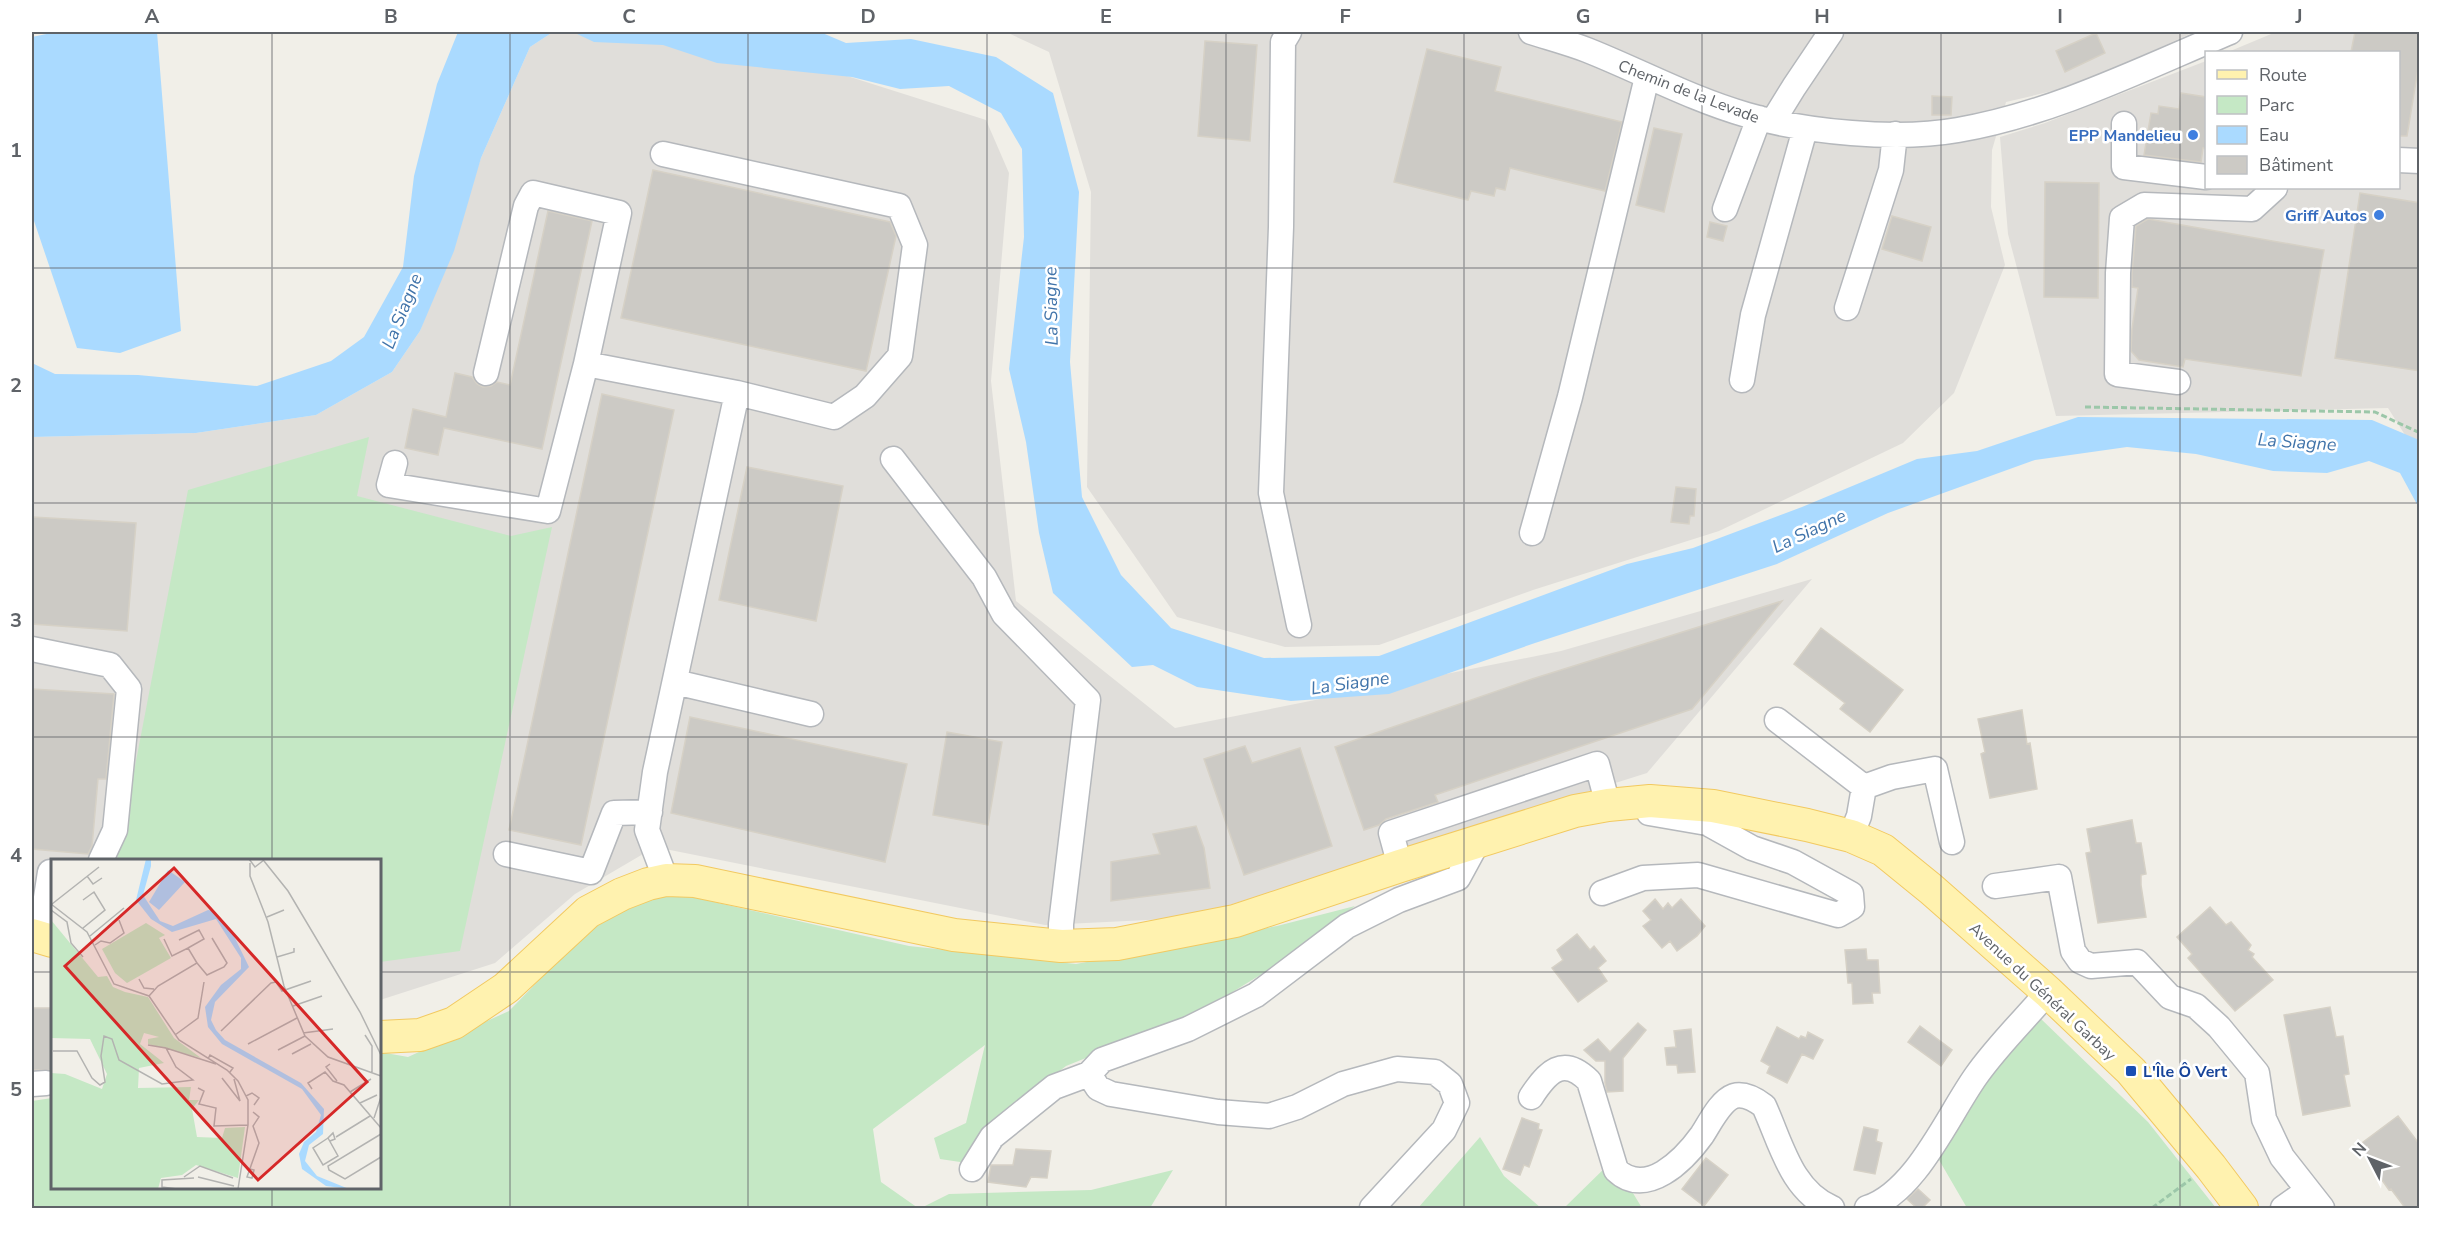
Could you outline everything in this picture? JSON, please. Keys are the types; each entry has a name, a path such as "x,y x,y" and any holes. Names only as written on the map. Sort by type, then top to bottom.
{"main road":[{"name":"Avenue du Général Garbay","path":"381,1037 420,1035 454,1023 506,988 588,912 622,894 666,880 695,880 954,935 1061,946 1117,944 1235,921 1575,811 1650,801 1713,806 1851,836 1883,850 2048,992 2130,1071 2211,1167 2242,1209"}],"street":[{"path":"1289,32 1283,42 1281,227 1270,493 1299,625"},
{"path":"1725,209 1766,120 1794,87 1831,32"},
{"name":"Chemin de la Levade","path":"1540,33 1647,77 1766,120 1805,129 1895,134 1956,131 2015,117 2069,99 2230,32"},
{"path":"1532,533 1570,397 1647,77"},
{"path":"2124,124 2124,167 2205,177"},
{"path":"1742,380 1753,315 1805,129"},
{"path":"1847,308 1892,170 1895,134"},
{"path":"586,364 736,393 834,417 865,396 900,356 915,245 899,206 663,154"},
{"path":"2178,382 2117,374 2118,273 2122,218 2144,205 2252,209 2274,189"},
{"path":"394,463 389,485 548,511 586,364 619,213 534,193 526,206 486,373"},
{"path":"666,880 647,830 655,772 736,393"},
{"path":"893,459 984,577 1004,614 1088,700 1061,924 1061,946"},
{"path":"32,649 110,665 129,689 115,830 101,859"},
{"path":"675,682 811,714"},
{"path":"1777,720 1863,787"},
{"path":"1401,866 1391,833 1597,764 1617,804 1654,816 1707,823 1752,848 1793,862 1851,894 1852,907 1838,915 1698,875 1643,878 1602,893"},
{"path":"1863,787 1892,777 1935,769 1952,842"},
{"path":"1851,836 1859,816 1863,787"},
{"path":"506,854 591,872 614,813 650,812"},
{"path":"972,1169 992,1137 1054,1087 1089,1074 1102,1060 1188,1029 1256,995 1347,926 1399,900 1458,878 1477,843"},
{"path":"41,937 51,872"},
{"path":"1995,886 2059,877 2073,951 2080,961 2091,966 2137,962 2170,998 2196,1006 2219,1027 2257,1072 2264,1119 2282,1157 2315,1200 2283,1209"},
{"path":"1867,1209 1880,1204 1895,1193 1914,1173 1976,1074 2048,992"},
{"path":"1531,1097 1543,1078 1554,1069 1569,1068 1581,1073 1589,1081 1616,1170 1624,1178 1635,1181 1649,1180 1666,1173 1700,1138 1722,1106 1734,1096 1755,1099 1764,1106 1797,1179 1809,1194 1832,1209"},
{"path":"1089,1074 1098,1088 1111,1094 1218,1112 1269,1116 1297,1107 1343,1084 1397,1069 1435,1072 1450,1084 1457,1103 1444,1130 1372,1209"}],"path":[{"path":"2085,407 2375,412 2420,433"},
{"path":"2152,1209 2195,1176 2211,1167"}],"shaded area":[{"path":"553,32 708,32 986,120 1009,173 991,381 1016,601 1175,728 1561,651 1812,579 1647,773 1188,918 1045,925 655,847 575,894 495,963 381,1000 381,859 51,859 32,919 32,437 196,433 316,415 392,372 420,331 481,158 530,47"},
{"path":"1006,32 2194,32 2078,85 2006,102 1992,150 1991,207 2005,265 1954,393 1903,443 1719,531 1533,590 1379,645 1285,647 1177,617 1087,487 1091,192 1049,52"},
{"path":"2276,32 2419,32 2419,457 2388,408 2056,416 2008,234 2000,137 2045,123 2205,61 2205,189 2400,189 2400,51 2230,51"}],"green space":[{"path":"369,437 357,496 511,536 552,527 460,951 381,962 381,859 117,859 188,490"},
{"path":"670,892 909,946 1076,964 1277,926 1355,906 1275,966 1200,1012 1066,1066 982,1132 967,1163 940,1159 934,1138 966,1123 985,1045 873,1129 881,1182 918,1208 32,1208 32,1101 51,1098 51,1189 381,1189 381,1052 408,1057 509,1011 595,923"},
{"path":"2040,1018 2148,1122 2216,1208 1967,1208 1935,1153 1987,1079"},
{"path":"1480,1137 1504,1176 1541,1208 1418,1208"},
{"path":"1613,1160 1642,1208 1564,1208"},
{"path":"1173,1170 1150,1208 921,1208 949,1194 1091,1190"}],"water":[{"path":"56,32 157,32 181,331 120,353 77,348 32,215 32,37"},
{"name":"La Siagne","path":"458,32 553,32 530,47 481,158 454,251 420,331 392,372 316,415 196,433 32,437 32,363 55,374 138,375 257,386 331,361 364,337 403,267 414,176 437,84"},
{"name":"La Siagne","path":"573,32 820,32 846,43 911,39 996,57 1053,93 1079,192 1070,362 1082,497 1121,575 1171,628 1264,658 1379,656 1627,564 1693,548 1802,507 1917,459 1977,451 2078,417 2372,420 2419,440 2419,508 2400,473 2369,461 2327,473 2273,471 2196,454 2127,447 2035,460 1888,513 1777,564 1535,643 1389,694 1291,701 1197,687 1153,665 1132,667 1053,593 1039,533 1026,442 1009,369 1024,237 1022,149 1001,113 949,86 900,89 852,77 717,63 663,45 594,42"}],"building":[{"path":"2355,32 2420,32 2420,57 2407,136 2400,136 2400,51 2351,51"},
{"path":"2096,33 2105,53 2065,72 2056,51"},
{"path":"1205,41 1257,45 1250,141 1198,136"},
{"path":"1427,49 1501,67 1495,91 1622,122 1605,191 1510,168 1505,190 1496,188 1494,196 1471,191 1468,200 1394,182"},
{"path":"2181,93 2205,97 2205,148 2203,148 2201,162 2144,155 2151,113 2158,114 2159,106 2179,109"},
{"path":"1932,96 1952,97 1951,115 1932,115"},
{"path":"1654,128 1682,134 1664,212 1636,205"},
{"path":"653,170 890,222 896,236 866,371 621,318"},
{"path":"2045,182 2099,183 2098,298 2044,297"},
{"path":"2360,193 2420,203 2420,371 2335,358"},
{"path":"548,211 592,221 542,449 444,428 438,455 405,448 413,409 446,417 455,373 472,377 477,384 483,387 497,382 510,385"},
{"path":"1892,216 1931,227 1922,261 1882,249"},
{"path":"2148,219 2324,250 2301,376 2185,359 2183,367 2139,360 2131,351 2138,288 2132,287 2132,274 2136,226"},
{"path":"1710,222 1727,226 1723,241 1707,237"},
{"path":"602,394 674,410 581,845 509,830"},
{"path":"747,467 843,486 816,621 719,600"},
{"path":"1676,487 1696,489 1694,516 1690,516 1689,524 1671,522"},
{"path":"32,517 136,523 127,631 32,624"},
{"path":"1782,601 1692,709 1435,795 1438,802 1386,819 1379,825 1364,830 1335,747 1532,679"},
{"path":"1821,628 1903,690 1870,732 1840,709 1845,703 1794,664"},
{"path":"32,689 114,694 106,779 98,779 92,846 88,854 32,849"},
{"path":"2022,710 2037,789 1990,798 1981,754 1985,752 1978,719"},
{"path":"690,717 907,764 885,862 671,813"},
{"path":"947,732 1002,742 988,825 933,815"},
{"path":"1245,746 1252,763 1300,748 1332,846 1244,875 1204,759"},
{"path":"2132,820 2136,843 2141,843 2146,874 2141,875 2141,885 2146,917 2098,923 2086,853 2091,852 2087,829"},
{"path":"1196,826 1204,848 1210,888 1111,901 1111,862 1160,854 1153,834"},
{"path":"1655,899 1663,909 1668,903 1672,908 1681,899 1705,926 1697,936 1677,951 1670,941 1662,948 1643,926 1651,920 1643,911"},
{"path":"2210,907 2226,925 2231,922 2251,945 2248,950 2254,954 2252,957 2273,980 2235,1011 2188,958 2192,954 2177,937"},
{"path":"1577,934 1590,950 1594,946 1606,961 1598,968 1607,981 1578,1002 1552,968 1563,960 1557,950"},
{"path":"1866,949 1867,960 1878,960 1880,993 1872,993 1873,1003 1853,1004 1852,983 1848,983 1845,950"},
{"path":"2330,1007 2336,1037 2343,1036 2349,1074 2344,1075 2350,1106 2303,1115 2284,1015"},
{"path":"32,1008 51,1008 51,1070 32,1070"},
{"path":"1638,1023 1646,1030 1623,1058 1623,1091 1607,1092 1605,1061 1596,1061 1584,1050 1598,1039 1610,1052"},
{"path":"1920,1026 1952,1050 1941,1066 1908,1042"},
{"path":"1777,1027 1799,1039 1801,1036 1806,1038 1808,1032 1823,1040 1813,1059 1802,1054 1787,1083 1767,1073 1770,1066 1761,1061"},
{"path":"1691,1029 1695,1072 1678,1073 1677,1065 1667,1065 1665,1048 1676,1047 1674,1031"},
{"path":"2398,1116 2420,1145 2420,1209 2406,1209 2391,1189 2389,1190 2358,1146"},
{"path":"1522,1118 1539,1124 1538,1129 1542,1130 1529,1167 1524,1165 1520,1175 1503,1169"},
{"path":"1864,1127 1878,1130 1876,1141 1882,1143 1875,1174 1854,1170"},
{"path":"1016,1149 1051,1151 1047,1178 1031,1177 1026,1187 988,1182 991,1165 1013,1165"},
{"path":"1706,1158 1728,1175 1704,1206 1682,1189"},
{"path":"1918,1189 1930,1200 1921,1209 1907,1199"}],"place":[{"name":"EPP Mandelieu","path":"2193,135"},
{"name":"Griff Autos","path":"2379,215"},
{"name":"L'Île Ô Vert","path":"2131,1071"}]}
